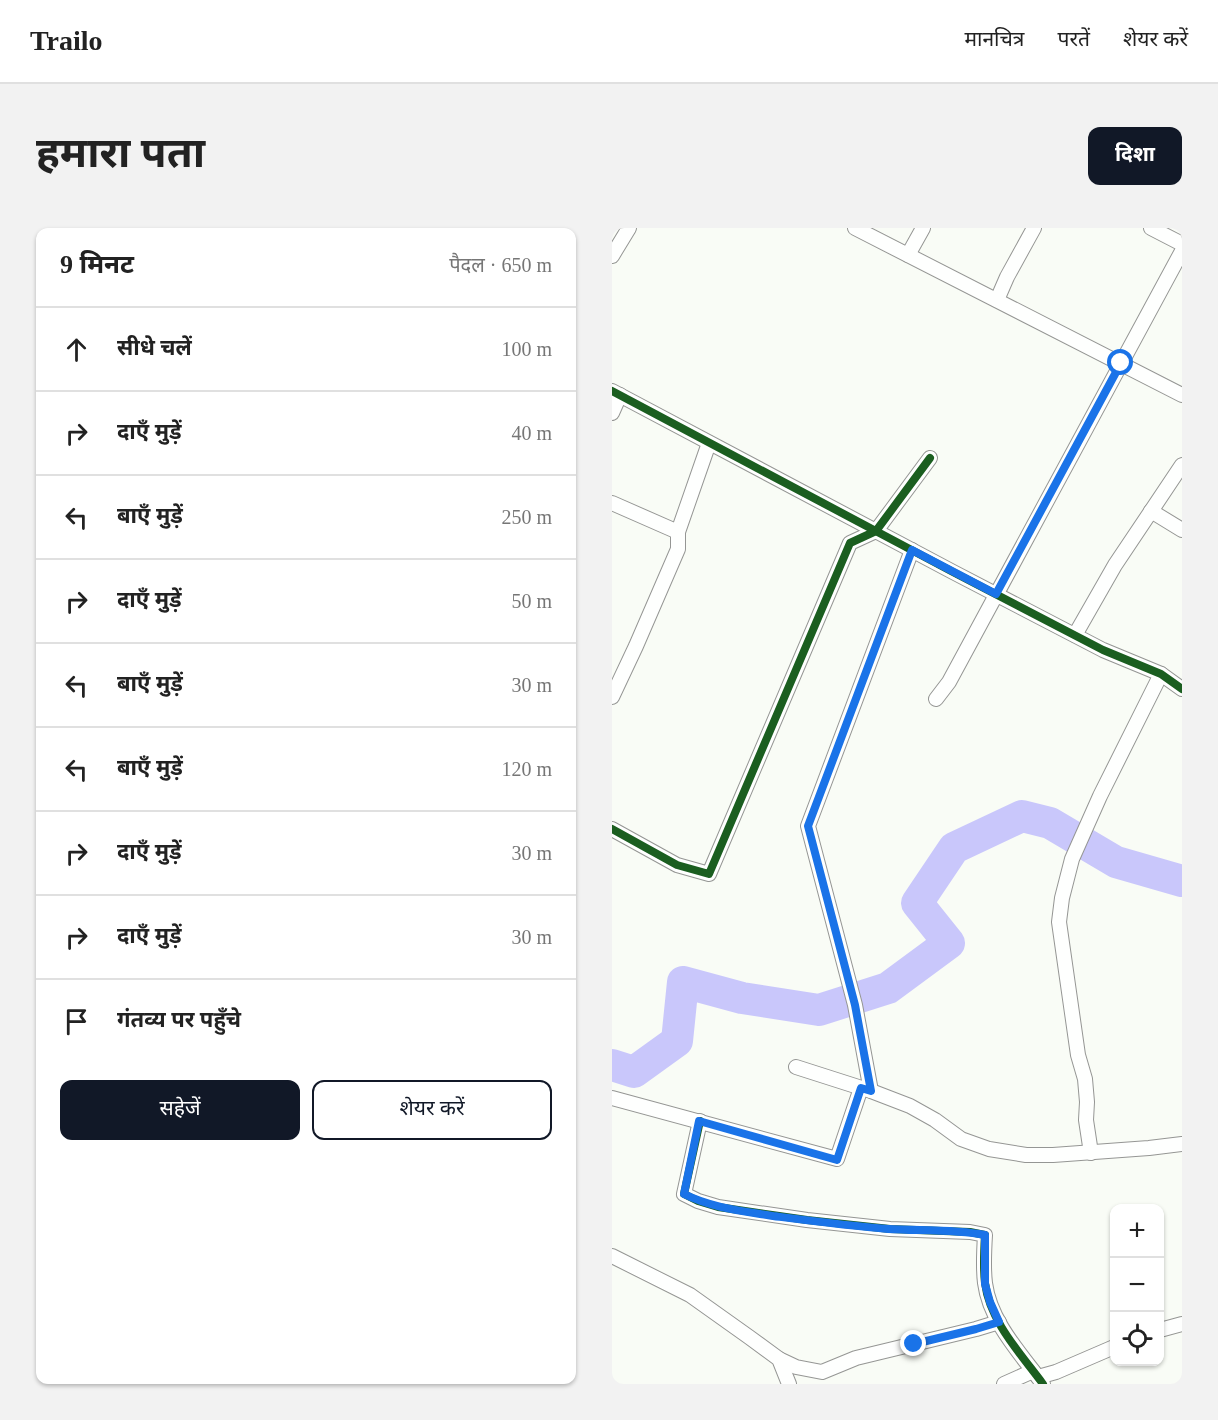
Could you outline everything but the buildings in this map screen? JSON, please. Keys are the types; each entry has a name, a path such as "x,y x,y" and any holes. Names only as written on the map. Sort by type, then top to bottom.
{"street":[{"path":"612,256 629,228"},
{"path":"855,228 1182,394"},
{"path":"908,255 923,228"},
{"path":"997,300 1034,228"},
{"path":"1151,228 1182,243"},
{"path":"936,699 949,682 1182,251"},
{"path":"612,413 616,393 1103,650 1161,675 1182,689"},
{"path":"612,697 678,549 678,532 709,442"},
{"path":"612,829 677,865 709,874 850,543 876,531 930,458"},
{"path":"1075,635 1116,565 1182,465"},
{"path":"612,503 678,532"},
{"path":"1151,511 1182,530"},
{"path":"612,1098 837,1160 866,1090 855,1005 808,826 912,550"},
{"path":"1090,1153 1085,1080 1078,1055 1059,922 1062,898 1072,859 1109,778 1161,675"},
{"path":"796,1067 910,1106 935,1120 961,1139 988,1149 1026,1155 1090,1153 1182,1144"},
{"path":"699,1121 684,1194 698,1201 744,1212 848,1225 970,1232 985,1235 985,1284 990,1302 1003,1329 1038,1377"},
{"path":"612,1256 690,1295 779,1359 796,1367 822,1372 856,1358 999,1322"},
{"path":"1164,1329 1182,1324"},
{"path":"1004,1384 1056,1372 1110,1349"},
{"path":"779,1359 789,1384"}],"waterway":[{"path":"612,1065 634,1072 677,1041 683,982 742,998 819,1010 888,988 949,943 917,903 954,848 1022,816 1050,823 1116,862 1182,881"}],"cycle path":[{"path":"612,391 1103,650 1161,674 1182,689"},
{"path":"612,829 677,865 709,874 850,543 876,531 930,458"},
{"path":"700,1121 684,1194 698,1201 718,1207 807,1220 890,1229 970,1232 985,1235 985,1283 993,1311 1008,1337 1043,1384"}],"route":[{"path":"914,1344 999,1322 985,1284 985,1235 970,1232 848,1225 744,1212 698,1201 684,1194 699,1121 837,1160 861,1088 871,1091 855,1005 808,826 912,550 996,594 1121,363"}]}
